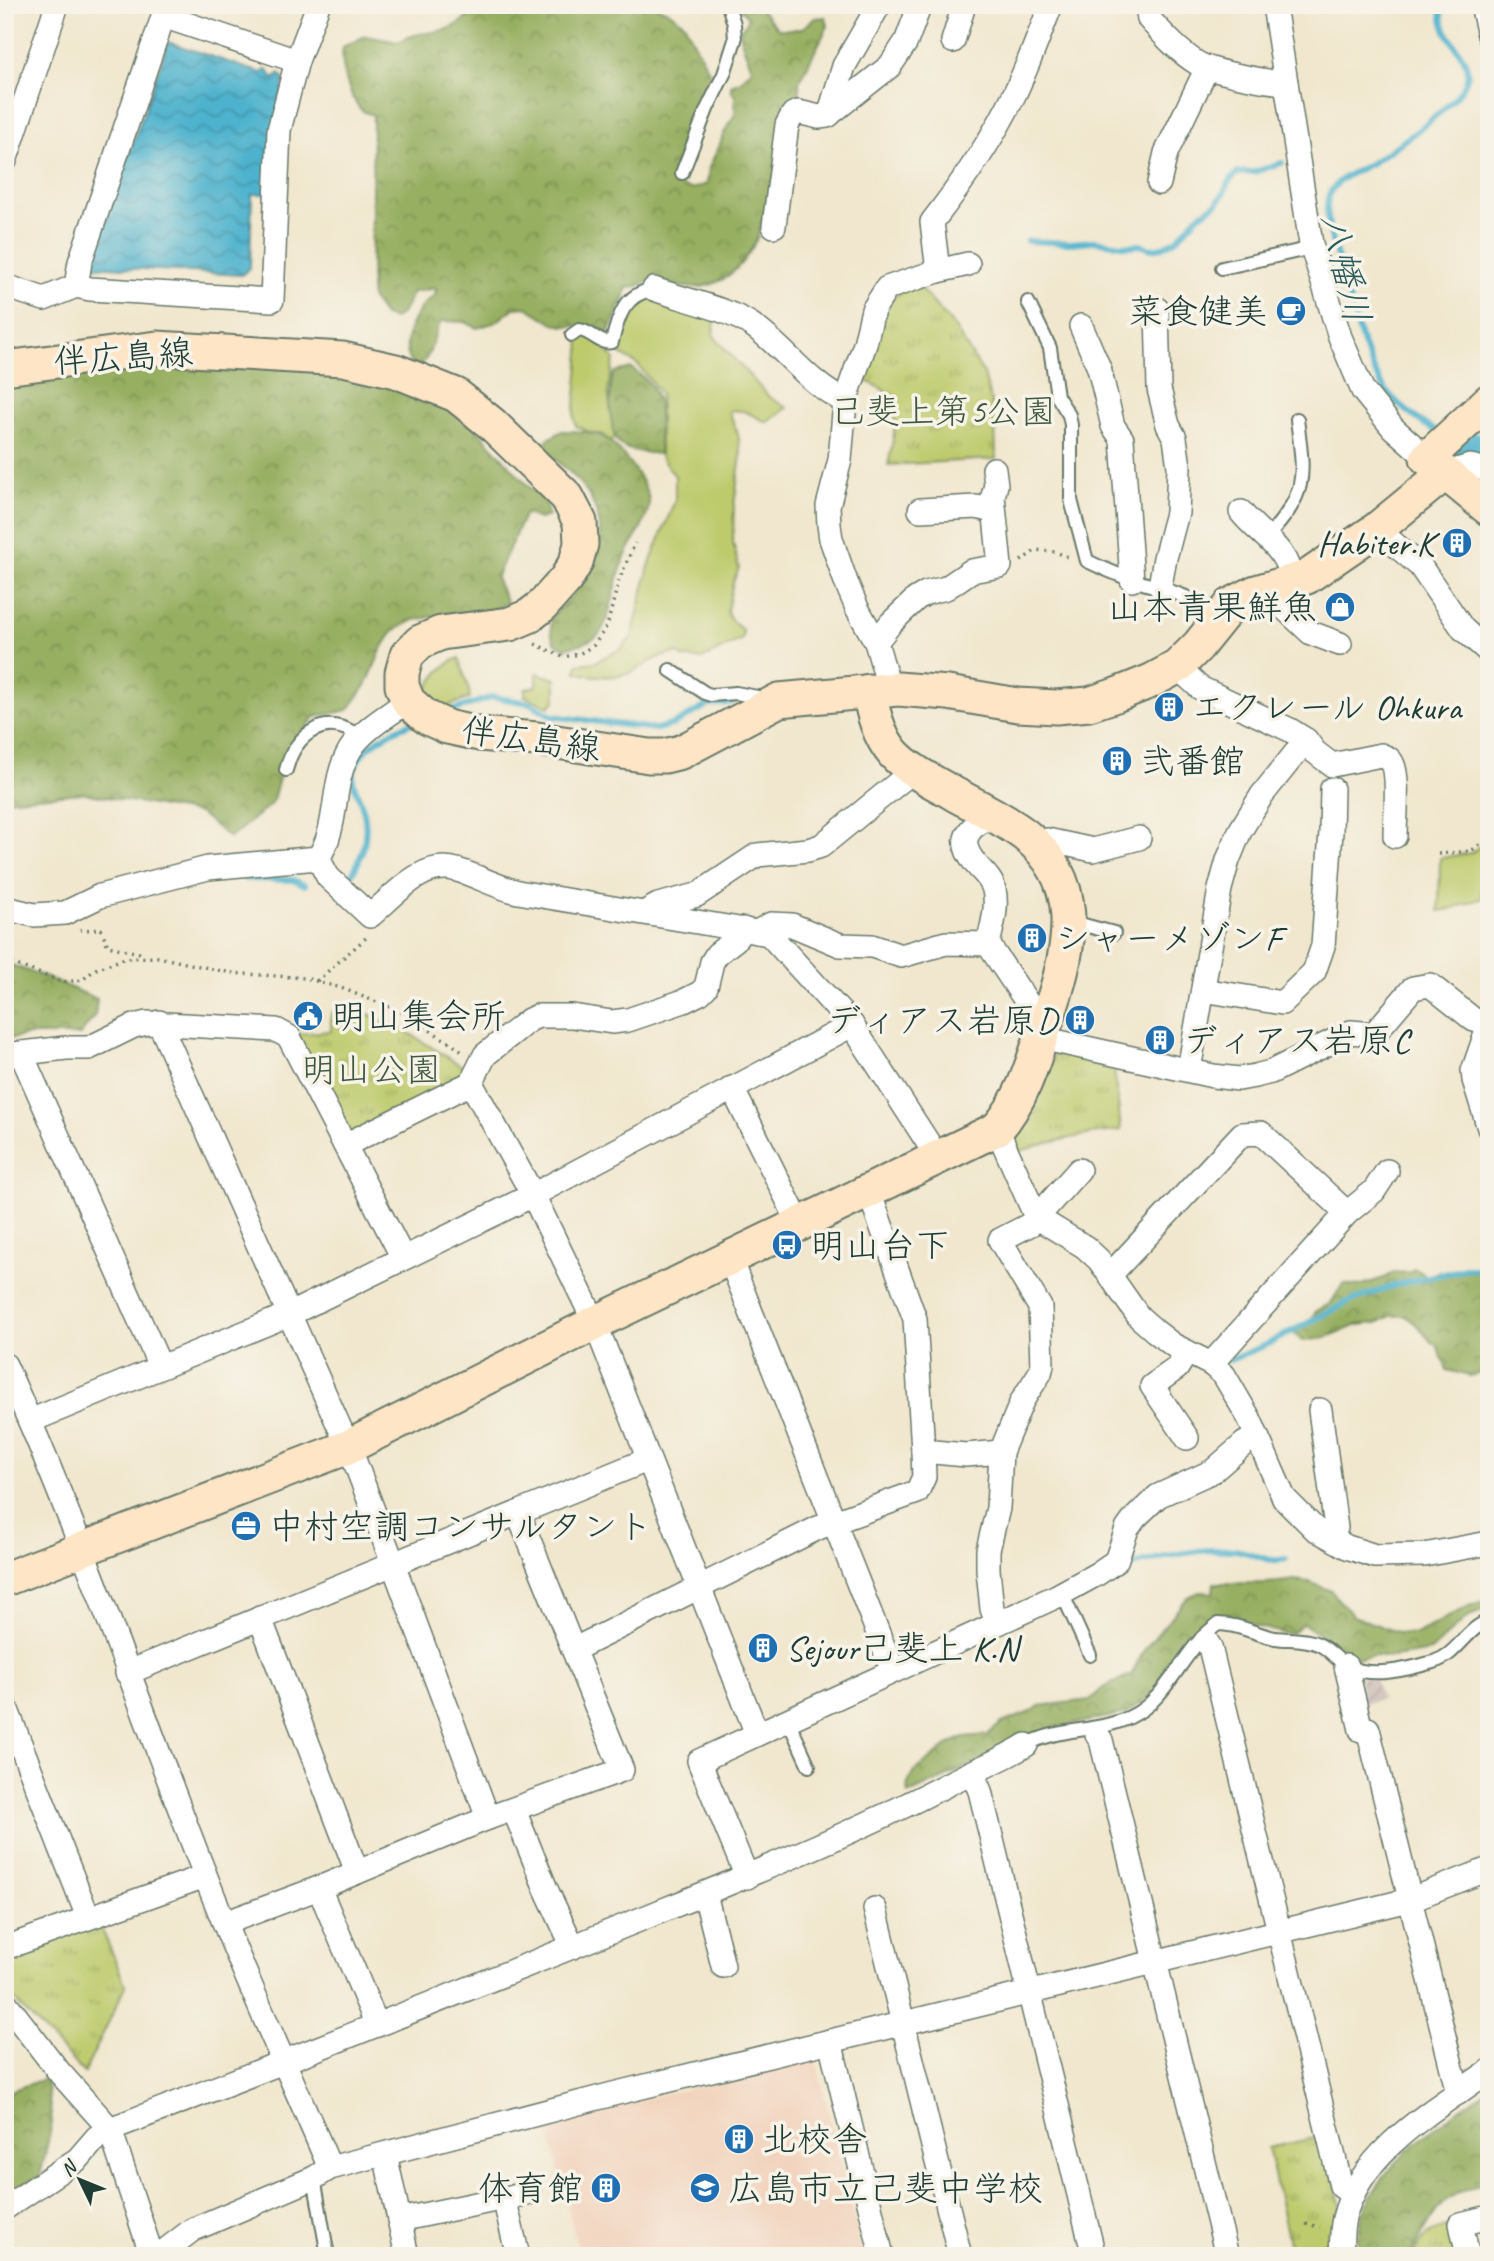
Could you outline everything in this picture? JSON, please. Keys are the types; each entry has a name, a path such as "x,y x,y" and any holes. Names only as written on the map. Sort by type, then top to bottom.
{"main road":[{"name":"伴広島線","path":"5,368 157,348 343,359 396,371 442,388 469,404 559,488 572,504 580,522 581,544 572,571 542,606 516,622 441,633 420,642 407,655 402,673 402,686 408,701 426,717 447,727 479,734 665,756 700,743 779,701 877,690 927,691 1018,705 1056,707 1089,704 1151,681 1177,667 1240,598 1307,577 1377,529 1489,401"},
{"path":"1442,452 1489,509"},
{"path":"5,1579 348,1447 595,1323 997,1129 1017,1101 1043,1029 1059,977 1069,906 1063,885 1038,846 1015,828 914,770 895,755 878,728 877,690"}],"street":[{"path":"5,161 57,5"},
{"path":"5,286 44,299 76,286 272,300 279,130 297,61 318,5"},
{"path":"830,115 844,66 879,5"},
{"path":"775,226 787,125 793,114 798,112 819,117 830,115 890,66 906,42 919,5"},
{"path":"953,41 964,5"},
{"path":"938,271 932,222 969,174 1008,106 1051,5"},
{"path":"1147,5 1149,19 1188,57 1207,68 1286,83"},
{"path":"1274,5 1312,248 1340,337 1363,391 1393,428 1470,466 1489,470"},
{"path":"1482,5 1489,35"},
{"path":"76,286 80,262 165,11 297,61"},
{"path":"1160,184 1166,153 1207,68"},
{"path":"877,690 885,673 877,642 857,608 846,582 829,525 828,506 840,460 845,401 878,299 887,288 968,264"},
{"path":"654,289 749,323 783,351 826,393 845,401"},
{"path":"1157,309 1160,388 1168,425 1175,438 1179,467 1177,513 1164,558 1160,586"},
{"path":"1081,326 1099,368 1113,426 1122,439 1132,580"},
{"path":"877,642 891,623 916,599 926,593 946,588 971,571 1000,566 993,496 996,485 994,469"},
{"path":"919,510 976,507 994,511"},
{"path":"1241,512 1267,537 1288,564 1278,586 1311,633 1340,644"},
{"path":"1377,529 1420,566 1463,629 1489,652"},
{"path":"1177,667 1200,688 1306,740 1315,752 1332,765 1381,755 1388,758 1393,763 1395,780 1395,836"},
{"path":"5,908 34,915 65,913 100,896 208,868 318,858 326,847 345,761 360,737 408,701"},
{"path":"1189,1070 1220,889 1240,831 1262,796 1306,740"},
{"path":"644,912 658,905 697,895 757,855 808,850 821,846 914,770"},
{"path":"1203,990 1282,1003 1314,972 1324,946 1332,789"},
{"path":"995,816 973,825 967,832 966,843 972,861 988,878 994,890 995,906 988,944 1043,1029 1189,1070 1239,1079 1270,1072 1351,1032 1374,1034 1413,988 1430,985 1474,1020 1489,1025 1473,1071 1489,1128"},
{"path":"1038,846 1047,840 1093,850 1139,838"},
{"path":"318,858 328,877 370,916 418,876 444,867 518,892 768,934 852,1025 937,1158"},
{"path":"345,1145 475,1074 485,1055 529,1020 538,1016 620,1021 692,997 706,986 712,962 718,954 750,931 771,924 785,924 808,930 840,945 872,946 901,956 946,943 988,944"},
{"path":"159,1022 348,1447 488,1818"},
{"path":"159,1367 13,1054 89,1048 134,1026 159,1022 276,1030 289,1037 403,1258"},
{"path":"30,1421 290,1314 533,1195 852,1025"},
{"path":"475,1074 595,1323 757,1734"},
{"path":"732,1088 800,1224"},
{"path":"997,1129 1036,1217 1085,1247 1099,1260 1139,1317 1173,1345 1212,1364 1224,1375 1249,1418 1284,1498 1300,1515 1347,1547 1375,1556 1400,1557 1489,1543"},
{"path":"1110,1275 1242,1134 1261,1133 1348,1213"},
{"path":"997,1623 992,1609 988,1550 998,1508 1001,1452 1021,1401 1040,1373 1042,1365 1040,1307 1000,1240 1031,1224 1079,1170"},
{"path":"1212,1364 1348,1213 1374,1191 1387,1171"},
{"path":"575,1649 835,1521 917,1492 924,1477 915,1319 869,1192"},
{"path":"730,1259 893,1671"},
{"path":"1187,1352 1177,1368 1152,1386 1187,1438"},
{"path":"5,1365 81,1550 205,1875 285,2063 322,2173"},
{"path":"1328,1418 1336,1528 1330,1537"},
{"path":"747,1877 699,1761 1062,1593 1116,1561 1135,1518 1158,1496 1213,1471 1245,1443 1256,1437"},
{"path":"923,1451 966,1455 1001,1452"},
{"path":"127,1672 647,1460"},
{"path":"226,1923 488,1818 622,1770 519,1513"},
{"path":"260,1618 357,1872"},
{"path":"1206,1641 1210,1647 1281,1933 1341,2186 1353,2195"},
{"path":"1346,1666 1361,1730 1368,1729 1458,2093"},
{"path":"5,1705 88,1917"},
{"path":"1097,1735 1101,1740 1227,2256"},
{"path":"5,2208 78,2159 97,2137 110,2129 285,2063 747,1877 826,1840 887,1816 1026,1745"},
{"path":"972,1772 980,1791 1094,2256"},
{"path":"514,1810 545,1889 573,1947"},
{"path":"5,2002 60,2073 110,2129 150,2250 162,2253 192,2230 322,2173 385,2154 613,2094 1409,1900 1489,1869"},
{"path":"5,1948 205,1875"},
{"path":"318,1888 377,2025"},
{"path":"705,1894 723,1966"},
{"path":"875,1909 960,2256"},
{"path":"830,2041 882,2256"},
{"path":"1341,2256 1344,2219 1353,2195 1376,2162 1403,2134 1489,2071"},
{"path":"385,2154 407,2256"},
{"path":"399,2220 530,2193"},
{"path":"504,2198 518,2256"},
{"path":"1468,2256 1461,2224 1489,2217"}],"lane":[{"path":"682,173 735,40 734,23 728,5"},
{"path":"1222,268 1312,248"},
{"path":"572,335 579,330 585,331 601,341 612,342 616,323 624,306 634,296 654,289"},
{"path":"1028,302 1050,348 1057,396 1069,415 1070,500 1087,561 1132,580 1160,586 1198,603 1219,618"},
{"path":"1267,537 1289,512 1302,483 1297,419"},
{"path":"670,670 711,695 736,693 779,701"},
{"path":"286,770 292,753 309,732 318,727 338,726 360,737"},
{"path":"1069,921 1114,933"},
{"path":"1062,1593 1090,1655"},
{"path":"1026,1745 1062,1731 1099,1726 1129,1718 1162,1692 1193,1649 1218,1624 1231,1624 1273,1637 1303,1639 1330,1651 1346,1666 1377,1672 1437,1661 1455,1649 1471,1632 1489,1621"},
{"path":"788,1720 808,1766"},
{"path":"322,2173 328,2256"}],"path":[{"path":"516,622 521,635 558,656 570,656 589,648 607,625 619,580 635,543"},
{"path":"1000,566 1013,571 1023,559 1036,550 1056,552 1087,561"},
{"path":"1438,854 1471,851 1489,838"},
{"path":"65,913 70,926 86,931 101,929 108,946 139,953 143,957"},
{"path":"317,981 374,928"},
{"path":"5,961 63,982 82,980 96,969 125,958 143,957 158,957 231,973 305,978 402,1012 475,1074"}],"shaded area":[{"path":"1360,1677 1375,1678 1381,1699 1361,1704"},
{"name":"広島市立己斐中学校","path":"816,2060 863,2256 580,2256 546,2121"}],"green space":[{"path":"474,5 651,5 668,11 684,23 713,79 711,93 682,178 682,187 692,189 707,184 709,167 735,114 735,96 731,85 741,81 752,69 740,35 740,30 748,18 738,5 757,5 778,29 801,29 815,18 826,17 828,26 799,82 800,92 794,102 758,236 737,268 719,281 708,285 683,287 652,281 626,288 625,297 607,335 590,326 564,326 553,323 526,307 514,308 496,322 477,328 464,322 442,321 425,361 420,365 410,363 407,344 411,325 421,308 435,295 436,288 413,292 403,312 395,319 384,316 371,298 373,115 358,106 350,90 344,71 343,47 365,36 398,42 416,35 448,29 472,14"},
{"name":"己斐上第5公園","path":"917,285 953,325 984,374 995,418 996,459 888,465 895,428 892,400 881,388 862,380 881,315 894,296"},
{"path":"641,295 716,316 713,334 717,340 769,397 787,408 767,422 744,411 729,412 738,434 741,455 734,505 733,542 739,568 727,611 730,619 743,631 742,639 702,659 684,658 678,653 670,654 626,674 597,676 576,672 578,664 595,662 621,649 632,637 649,566 675,500 675,476 660,456 660,393 638,365 621,354 616,345 617,325"},
{"path":"581,333 601,343 614,359 608,392 613,440 576,426 574,417"},
{"path":"277,359 428,393 474,426 545,501 548,516 539,519 525,513 496,578 507,603 498,609 414,620 393,631 381,650 367,684 348,710 315,717 287,751 272,803 230,838 199,813 83,793 5,800 5,381 155,360"},
{"path":"631,368 646,380 655,392 659,415 659,454 627,448 615,437 610,407 611,386 615,372"},
{"path":"562,431 599,435 614,445 638,475 649,503 646,518 623,562 601,632 589,641 565,648 554,640 551,618 588,572 600,539 599,522 593,503 577,479 545,449 547,440"},
{"path":"459,658 470,698 437,710 425,694 439,673"},
{"path":"537,673 556,679 556,700 549,707 525,696 525,689 537,686"},
{"path":"1485,842 1486,875 1483,876 1481,899 1439,911 1440,858 1471,853"},
{"path":"5,963 97,999 95,1015 80,1035 28,1035 5,1040"},
{"name":"明山公園","path":"345,1004 402,1029 465,1068 454,1083 355,1134 344,1128 297,1034 331,1031 331,1014"},
{"path":"1061,1050 1113,1060 1121,1130 1068,1138 1016,1152 1015,1133 1045,1061"},
{"path":"1413,1269 1427,1276 1439,1272 1443,1276 1469,1271 1489,1273 1489,1336 1486,1340 1489,1342 1489,1371 1469,1376 1447,1370 1437,1345 1406,1316 1391,1316 1377,1323 1358,1325 1324,1338 1302,1341 1291,1330 1311,1320 1316,1311 1330,1304 1343,1284 1359,1286 1392,1273 1411,1272"},
{"path":"1294,1580 1310,1582 1331,1591 1353,1616 1399,1633 1416,1634 1471,1605 1489,1600 1489,1608 1467,1617 1431,1651 1393,1657 1376,1655 1352,1659 1303,1623 1292,1633 1286,1634 1217,1616 1200,1629 1154,1693 1127,1713 1049,1729 909,1794 907,1786 913,1773 949,1744 964,1737 987,1735 1002,1723 1039,1706 1090,1700 1103,1688 1132,1674 1144,1650 1188,1597 1199,1592 1213,1593 1214,1583"},
{"path":"98,1920 126,1986 84,2073 5,1990 5,1955"},
{"path":"46,2078 52,2123 40,2176 5,2194 5,2093"},
{"path":"1489,2088 1489,2180 1458,2193 1443,2203 1410,2256 1357,2256 1363,2213 1386,2175 1417,2142"},
{"path":"1324,2136 1341,2208 1334,2256 1292,2256 1268,2148"},
{"path":"1454,2225 1461,2256 1413,2256 1420,2242 1428,2234"}],"water":[{"path":"168,42 261,73 267,69 273,79 280,74 284,80 267,194 252,194 250,267 242,275 93,266 92,262"}],"waterway":[{"name":"八幡川","path":"1438,432 1393,399 1372,366 1334,247 1327,207 1329,194 1337,183 1411,136 1441,112 1462,88 1468,72 1461,54 1445,28 1441,5"},
{"path":"1027,241 1094,241 1140,245 1151,249 1163,247 1177,239 1197,217 1217,203 1237,173 1254,172 1282,163"},
{"name":"八幡川","path":"1464,449 1489,455"},
{"path":"446,713 492,697 530,703 552,716 656,729 674,724 708,705 733,702"},
{"path":"348,880 362,853 366,833 364,813 353,780 355,768 359,759 374,744 410,724"},
{"path":"246,879 293,880 305,885"},
{"path":"1230,1360 1266,1345 1348,1302 1399,1284 1466,1269 1489,1270"},
{"path":"1126,1567 1206,1550 1233,1550 1265,1559 1286,1559"}],"place":[{"name":"菜食健美","path":"1291,311"},
{"name":"Habiter.K","path":"1457,543"},
{"name":"山本青果鮮魚","path":"1340,607"},
{"name":"エクレール Ohkura","path":"1169,707"},
{"name":"弐番館","path":"1117,761"},
{"name":"シャーメゾンF","path":"1032,938"},
{"name":"明山集会所","path":"308,1016"},
{"name":"ディアス岩原D","path":"1080,1020"},
{"name":"ディアス岩原C","path":"1160,1040"},
{"name":"明山台下","path":"787,1245"},
{"name":"中村空調コンサルタント","path":"246,1526"},
{"name":"Sejour己斐上 K.N","path":"763,1648"},
{"name":"北校舎","path":"739,2139"},
{"name":"体育館","path":"606,2188"},
{"name":"広島市立己斐中学校","path":"705,2188"}]}
